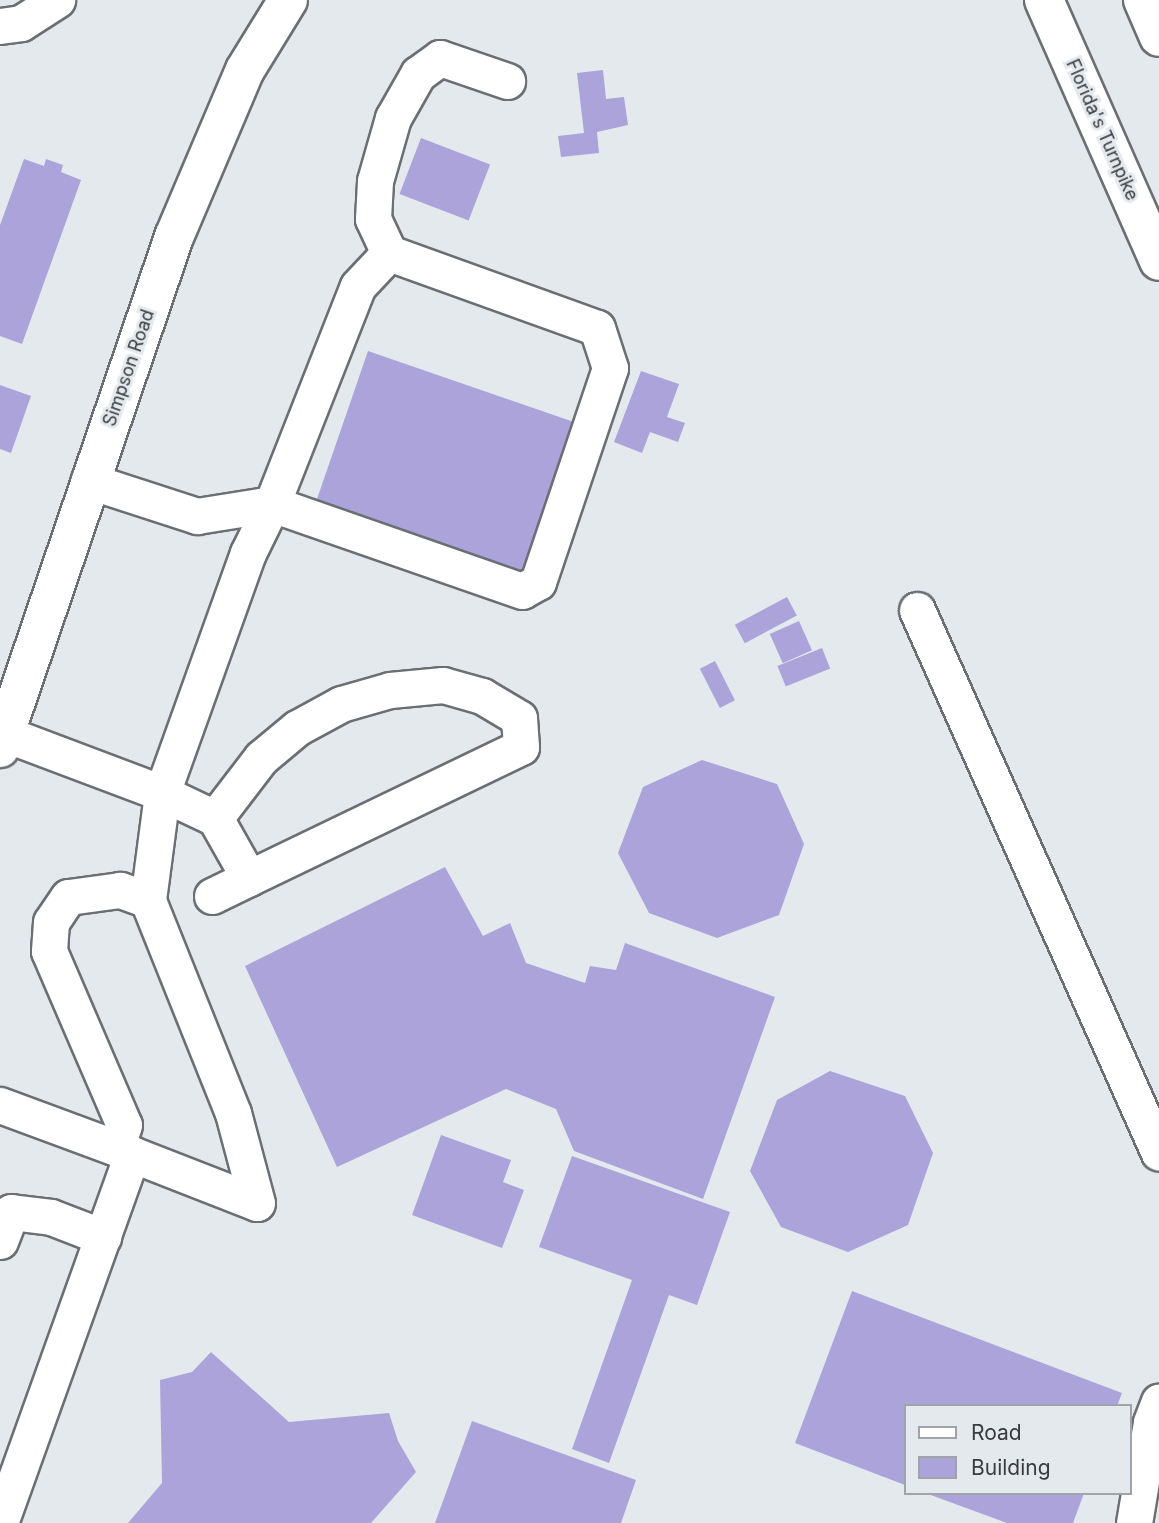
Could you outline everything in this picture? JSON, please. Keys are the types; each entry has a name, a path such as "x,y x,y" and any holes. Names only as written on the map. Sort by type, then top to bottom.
{"main road":[{"name":"Simpson Road","path":"2,738 174,237 245,70 288,0"},
{"name":"Florida's Turnpike","path":"1044,0 1159,261"},
{"path":"1143,0 1159,37"}],"street":[{"path":"0,26 21,23 57,0"},
{"path":"89,481 197,516 272,504 522,591 538,582 610,368 597,328 388,253 373,219 375,181 393,118 418,74 440,58 507,81"},
{"path":"0,1105 257,1203 233,1113 148,900 162,793 248,552 272,504 358,286 388,253"},
{"path":"917,610 1159,1153"},
{"path":"212,896 521,747 519,718 482,696 443,685 390,690 341,704 297,727 261,758 215,818"},
{"path":"2,738 162,793 215,818 249,878"},
{"path":"0,1523 103,1237 124,1151 124,1125 49,951 51,922 68,897 120,890 148,900"},
{"path":"0,1241 11,1212 51,1217 103,1237"},
{"path":"1134,1523 1151,1422 1159,1401"}],"building":[{"path":"603,70 606,99 624,97 628,125 597,132 599,153 561,157 558,136 584,133 577,73"},
{"path":"421,138 490,165 469,221 399,194"},
{"path":"24,159 44,166 46,159 63,165 61,172 81,180 22,344 0,336 0,225"},
{"path":"368,351 573,422 521,572 316,501"},
{"path":"641,371 679,384 667,417 685,423 678,442 650,432 642,453 614,442"},
{"path":"0,385 31,396 11,453 0,449"},
{"path":"787,597 797,616 745,643 735,625"},
{"path":"799,621 812,650 783,663 770,634"},
{"path":"822,648 830,668 786,686 777,666"},
{"path":"715,661 735,700 720,708 700,669"},
{"path":"702,760 777,784 804,844 779,915 717,938 649,913 618,853 643,787"},
{"path":"445,867 483,936 510,923 526,963 585,983 590,966 616,970 625,943 775,997 703,1199 574,1151 556,1109 506,1089 337,1167 245,966"},
{"path":"830,1071 905,1096 933,1153 908,1225 848,1252 781,1227 750,1171 777,1100"},
{"path":"441,1135 511,1160 503,1182 524,1190 502,1248 412,1215"},
{"path":"572,1156 730,1212 697,1305 669,1295 609,1463 572,1449 632,1280 539,1247"},
{"path":"852,1291 1122,1393 1118,1404 904,1404 904,1485 795,1443"},
{"path":"211,1352 289,1422 389,1413 398,1441 416,1472 371,1523 128,1523 162,1483 160,1380 192,1372"},
{"path":"472,1421 636,1480 621,1523 435,1523"},
{"path":"931,1495 1083,1495 1073,1523 1007,1523"}]}
